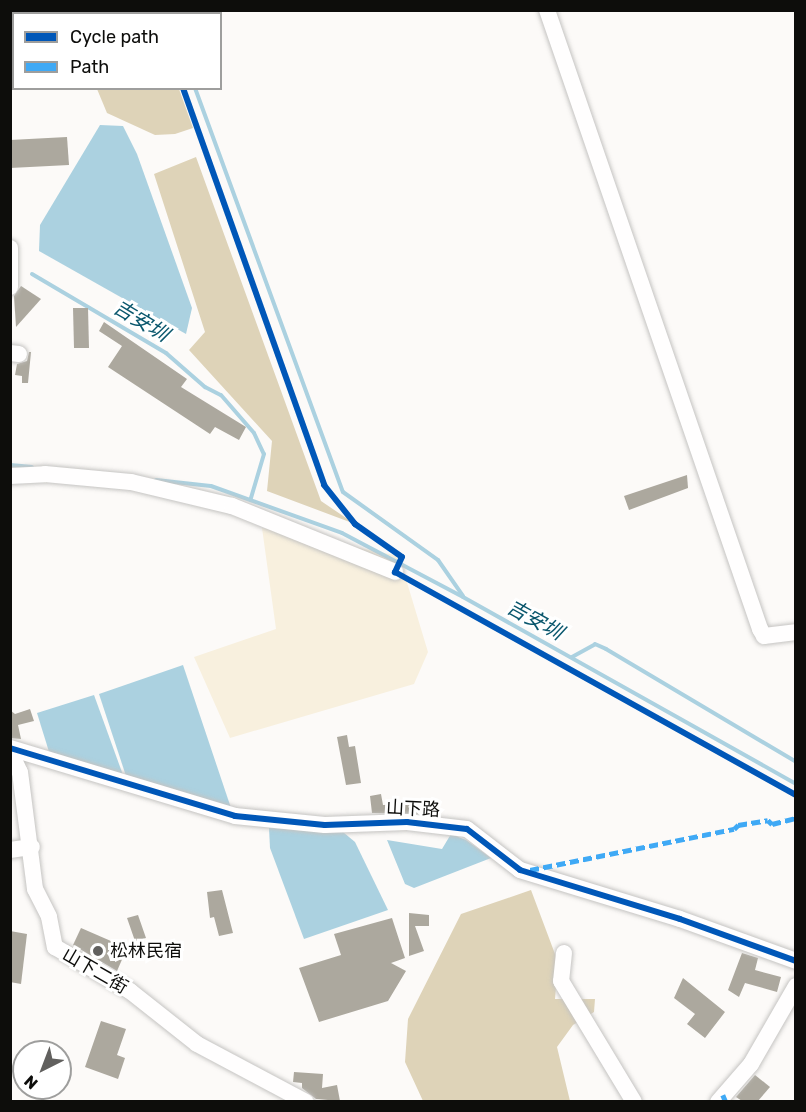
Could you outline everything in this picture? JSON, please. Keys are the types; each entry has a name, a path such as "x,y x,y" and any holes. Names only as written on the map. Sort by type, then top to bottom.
{"street":[{"path":"547,10 760,629 764,636 795,632"},
{"path":"10,248 10,287"},
{"path":"10,476 45,474 131,482 232,506 395,572"},
{"name":"山下二街","path":"10,749 20,772 32,847 35,889 49,917 55,948 130,991 197,1044 306,1101"},
{"name":"山下路","path":"10,749 235,816 325,825 406,822 467,829 520,870 626,902 795,961"},
{"path":"10,849 32,847"},
{"path":"564,953 561,981 634,1101"},
{"path":"718,1101 757,1054 795,986"}],"shaded area":[{"path":"149,10 150,12 35,11"},
{"path":"97,90 179,90 193,128 175,134 155,135 107,113"},
{"path":"196,157 321,501 355,524 267,491 272,441 189,350 205,332 154,174"},
{"path":"262,528 399,556 428,652 414,684 230,738 194,657 276,629"},
{"path":"531,890 558,962 555,999 595,999 594,1012 573,1025 557,1047 570,1101 423,1101 405,1062 408,1019 461,914"}],"water":[{"path":"100,125 123,126 137,154 192,308 186,334 39,251 40,225"},
{"path":"183,665 233,814 126,776 99,694"},
{"path":"94,695 123,775 50,755 37,713"},
{"path":"269,828 343,832 355,842 388,910 304,939 270,848"},
{"path":"451,834 466,840 491,858 414,888 405,884 387,840 442,849"}],"building":[{"path":"67,137 69,165 10,168 10,140"},
{"path":"21,286 41,299 16,327 14,296"},
{"path":"73,308 88,308 89,348 74,348"},
{"path":"104,322 187,379 181,387 246,427 239,440 215,427 210,434 108,367 122,346 99,331"},
{"path":"29,352 31,352 28,383 22,383 22,376 15,375 17,364 27,361"},
{"path":"687,475 688,488 629,510 624,496"},
{"path":"30,709 34,721 18,725 21,739 10,738 10,710 15,714"},
{"path":"347,735 349,747 355,746 361,783 346,785 337,737"},
{"path":"381,794 383,805 426,803 427,814 372,813 370,796"},
{"path":"222,890 233,933 219,936 214,917 210,918 207,892"},
{"path":"409,913 429,915 429,926 415,926 424,951 409,956"},
{"path":"138,915 146,938 135,941 127,918"},
{"path":"392,918 405,958 391,963 406,971 388,1001 319,1022 299,968 341,955 334,934"},
{"name":"松林民宿","path":"81,928 127,948 117,971 73,945"},
{"path":"10,931 27,934 21,984 10,982"},
{"path":"742,953 758,958 755,970 781,977 777,992 745,983 739,997 728,990"},
{"path":"683,978 725,1012 705,1038 687,1024 695,1014 674,998"},
{"path":"101,1021 126,1029 117,1055 125,1058 118,1079 85,1067"},
{"path":"294,1072 323,1074 322,1088 337,1085 340,1101 316,1099 302,1088 302,1083 293,1082"},
{"path":"755,1075 770,1087 758,1101 742,1101 736,1097"}],"waterway":[{"path":"196,90 343,492 438,560 463,596"},
{"name":"吉安圳","path":"32,274 166,353 205,387 221,395 254,433 264,454 251,498"},
{"name":"吉安圳","path":"10,465 32,467"},
{"name":"吉安圳","path":"156,480 211,486 342,533 463,597 796,784"},
{"path":"572,657 595,644 606,649 796,762"}],"marked path":[{"path":"530,870 734,829 738,825 768,820 772,824 796,818"},
{"path":"723,1095 726,1102"}],"cycle path":[{"path":"184,90 324,485 355,524 402,557 395,572 796,795"},
{"path":"10,748 235,816 325,825 407,822 467,829 520,870 680,919 796,961"}],"place":[{"name":"松林民宿","path":"98,951"}]}
